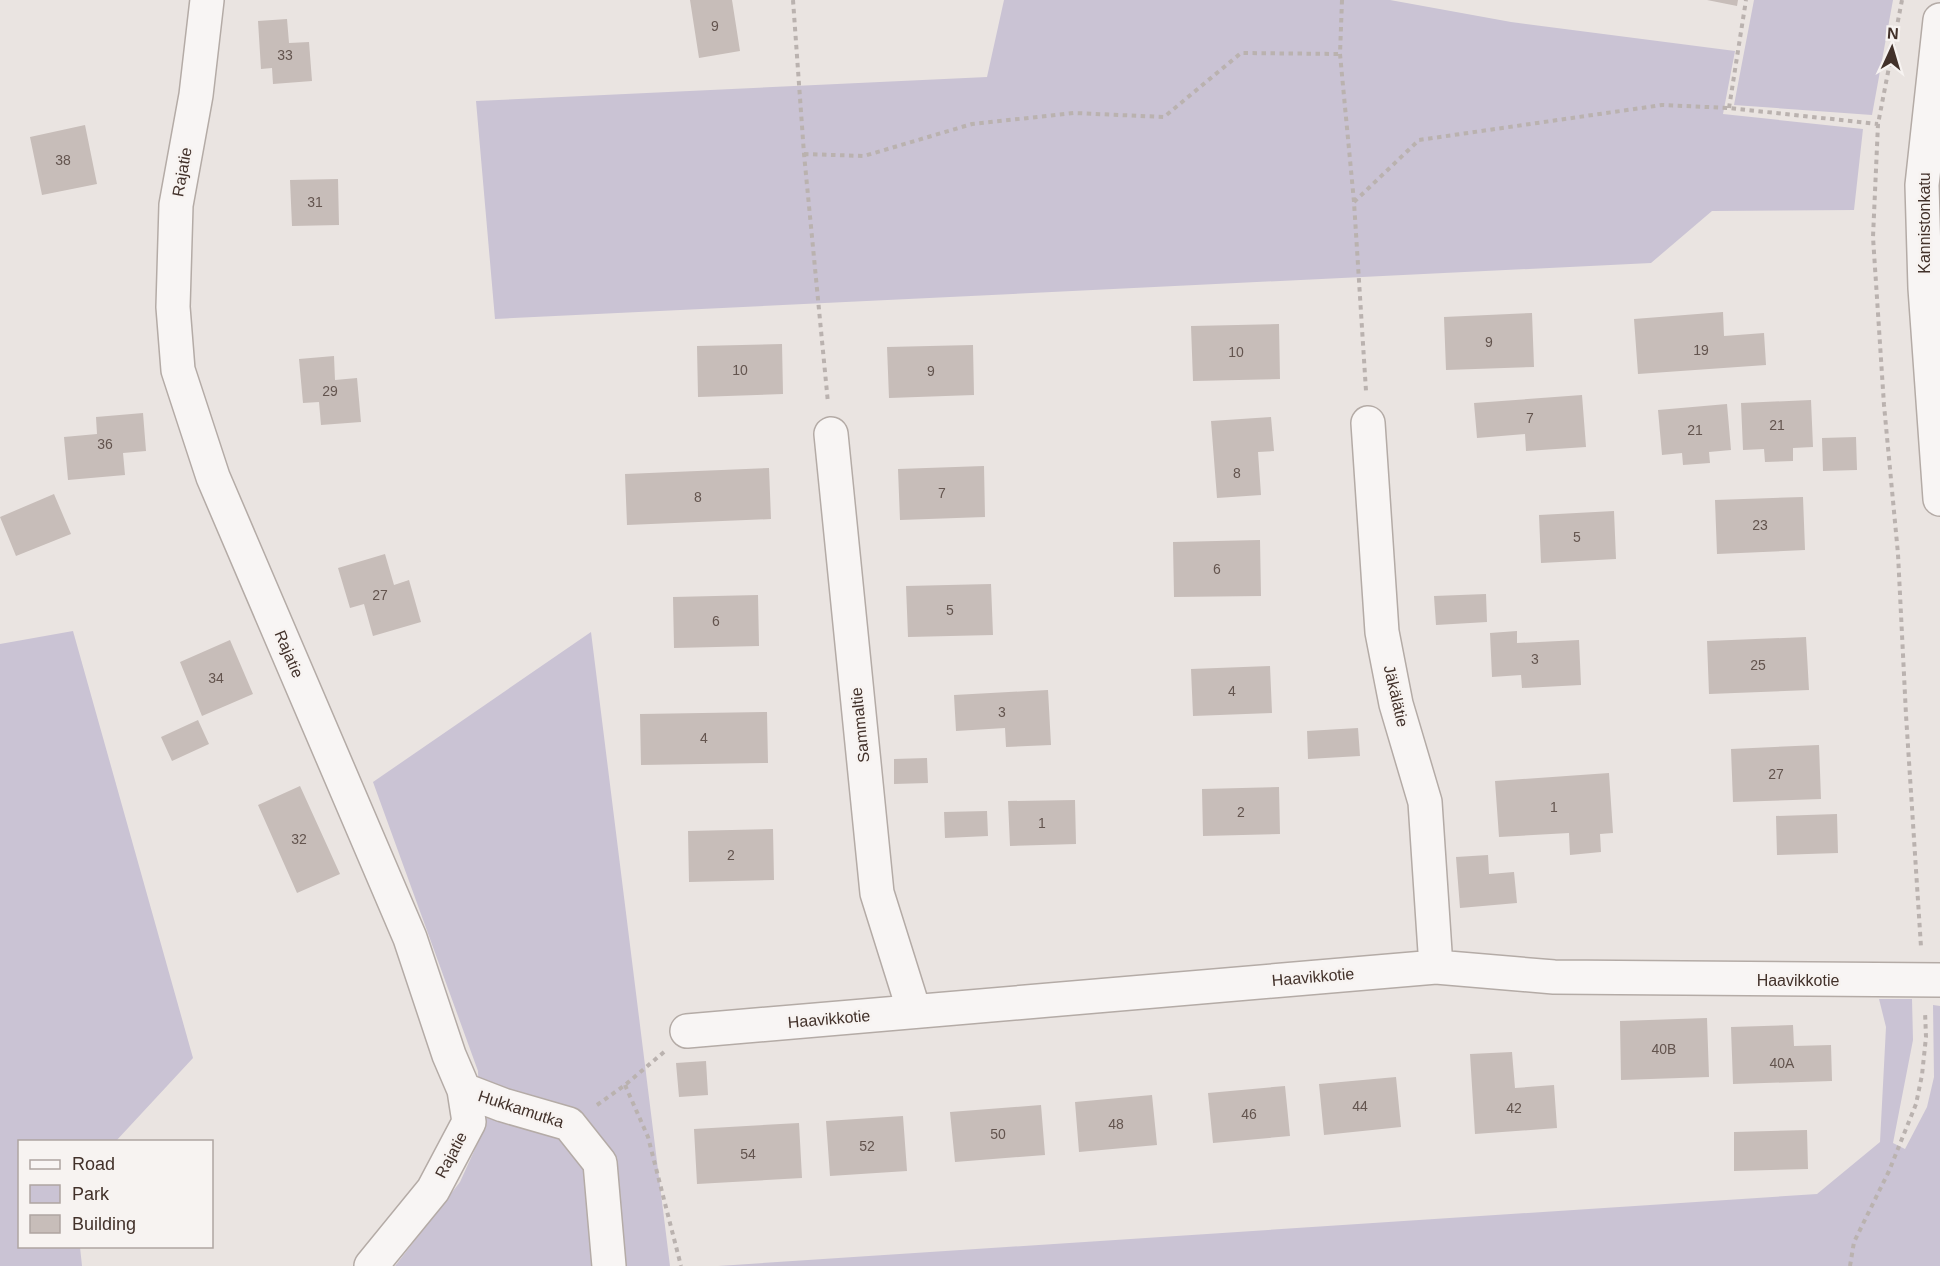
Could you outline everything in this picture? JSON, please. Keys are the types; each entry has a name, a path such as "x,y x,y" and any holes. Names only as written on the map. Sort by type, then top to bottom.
{"street":[{"name":"Rajatie","path":"207,0 196,95 176,205 173,307 178,370 213,477 384,875 416,956 449,1055 464,1090 469,1122 433,1190 371,1266"},
{"name":"Kannistonkatu","path":"1940,20 1922,185 1925,288 1940,499"},
{"name":"Jäkälätie","path":"1368,423 1382,632 1396,704 1425,802 1436,967"},
{"name":"Sammaltie","path":"831,434 877,893 914,1011"},
{"name":"Haavikkotie","path":"687,1031 1436,967 1554,977 1932,980"},
{"name":"Hukkamutka","path":"464,1090 503,1105 569,1124 600,1163 609,1266"}],"path":[{"path":"793,0 804,154 831,434"},
{"path":"1342,0 1340,54 1354,202 1368,423"},
{"path":"1729,108 1746,0"},
{"path":"1851,1266 1854,1242 1889,1171 1916,1104 1922,1075 1932,980 1906,716 1898,554 1884,405 1873,237 1878,124 1902,0"},
{"path":"804,154 864,156 972,124 1074,113 1164,117 1241,53 1340,54"},
{"path":"1354,202 1419,140 1662,105 1729,108 1878,124"},
{"path":"569,1124 625,1085 687,1031"},
{"path":"625,1085 648,1137 681,1266"}],"green space":[{"path":"1004,0 1390,0 1511,22 1735,51 1723,114 1863,129 1854,210 1712,211 1651,263 495,319 476,101 987,77"},
{"path":"1754,0 1893,0 1872,115 1734,105"},
{"path":"73,631 193,1058 117,1140 18,1140 18,1248 80,1248 82,1266 0,1266 0,644"},
{"path":"591,632 670,1266 395,1266 460,1182 480,1138 478,1071 373,782"},
{"path":"1879,999 1912,999 1913,1040 1893,1143 1905,1149 1927,1107 1934,1077 1933,1005 1940,1006 1940,1266 718,1266 1817,1194 1880,1142 1886,1027"}],"building":[{"path":"690,0 732,0 740,51 699,58"},
{"path":"1707,0 1738,0 1737,6"},
{"path":"287,19 289,43 309,42 312,81 273,84 272,68 261,69 258,21"},
{"path":"85,125 97,184 42,195 30,137"},
{"path":"338,179 339,225 292,226 290,180"},
{"path":"1723,312 1724,336 1764,333 1766,365 1638,374 1634,319"},
{"path":"1532,313 1534,367 1446,370 1444,317"},
{"path":"1279,324 1280,379 1193,381 1191,326"},
{"path":"782,344 783,394 698,397 697,346"},
{"path":"973,345 974,395 889,398 887,347"},
{"path":"334,356 335,380 357,378 361,422 321,425 319,402 303,403 299,359"},
{"path":"1582,395 1586,447 1526,451 1525,434 1477,438 1474,403"},
{"path":"1811,400 1813,447 1793,448 1793,461 1765,462 1764,449 1743,450 1741,403"},
{"path":"1727,404 1731,450 1709,452 1710,463 1683,465 1682,453 1662,455 1658,410"},
{"path":"143,413 146,451 123,453 125,475 68,480 64,437 97,434 96,417"},
{"path":"1271,417 1274,451 1258,452 1261,495 1217,498 1211,421"},
{"path":"1856,437 1857,470 1823,471 1822,438"},
{"path":"984,466 985,517 900,520 898,469"},
{"path":"769,468 771,519 627,525 625,474"},
{"path":"54,494 71,534 16,556 0,517"},
{"path":"1803,497 1805,550 1717,554 1715,500"},
{"path":"1614,511 1616,559 1541,563 1539,515"},
{"path":"1260,540 1261,596 1174,597 1173,542"},
{"path":"385,554 394,585 409,580 421,622 373,636 364,604 350,608 338,568"},
{"path":"991,584 993,635 908,637 906,586"},
{"path":"1486,594 1487,622 1436,625 1434,596"},
{"path":"758,595 759,646 674,648 673,597"},
{"path":"1517,631 1517,643 1579,640 1581,685 1522,688 1521,675 1492,677 1490,633"},
{"path":"1806,637 1809,690 1709,694 1707,641"},
{"path":"230,640 253,694 202,716 180,662"},
{"path":"1270,666 1272,713 1193,716 1191,669"},
{"path":"1048,690 1051,745 1006,747 1005,728 956,731 954,695"},
{"path":"767,712 768,763 641,765 640,714"},
{"path":"198,720 209,744 172,761 161,737"},
{"path":"1358,728 1360,756 1308,759 1307,731"},
{"path":"1819,745 1821,799 1733,802 1731,749"},
{"path":"927,758 928,783 894,784 894,759"},
{"path":"1609,773 1613,833 1600,834 1601,852 1570,855 1569,833 1499,837 1495,781"},
{"path":"300,786 340,874 297,893 258,805"},
{"path":"1279,787 1280,834 1203,836 1202,789"},
{"path":"1075,800 1076,844 1010,846 1008,801"},
{"path":"987,811 988,836 945,838 944,812"},
{"path":"1837,814 1838,853 1777,855 1776,816"},
{"path":"773,829 774,880 689,882 688,831"},
{"path":"1488,855 1489,874 1514,872 1517,903 1460,908 1456,857"},
{"path":"1707,1018 1709,1077 1621,1080 1620,1021"},
{"path":"1793,1025 1794,1046 1831,1045 1832,1081 1733,1084 1731,1027"},
{"path":"1512,1052 1515,1088 1554,1085 1557,1128 1475,1134 1470,1054"},
{"path":"706,1061 708,1095 679,1097 676,1063"},
{"path":"1396,1077 1401,1127 1324,1135 1319,1084"},
{"path":"1285,1086 1290,1136 1213,1143 1208,1093"},
{"path":"1152,1095 1157,1145 1079,1152 1075,1102"},
{"path":"1041,1105 1045,1155 955,1162 950,1112"},
{"path":"903,1116 907,1171 830,1176 826,1121"},
{"path":"799,1123 802,1178 697,1184 694,1129"},
{"path":"1807,1130 1808,1169 1734,1171 1734,1132"}]}
